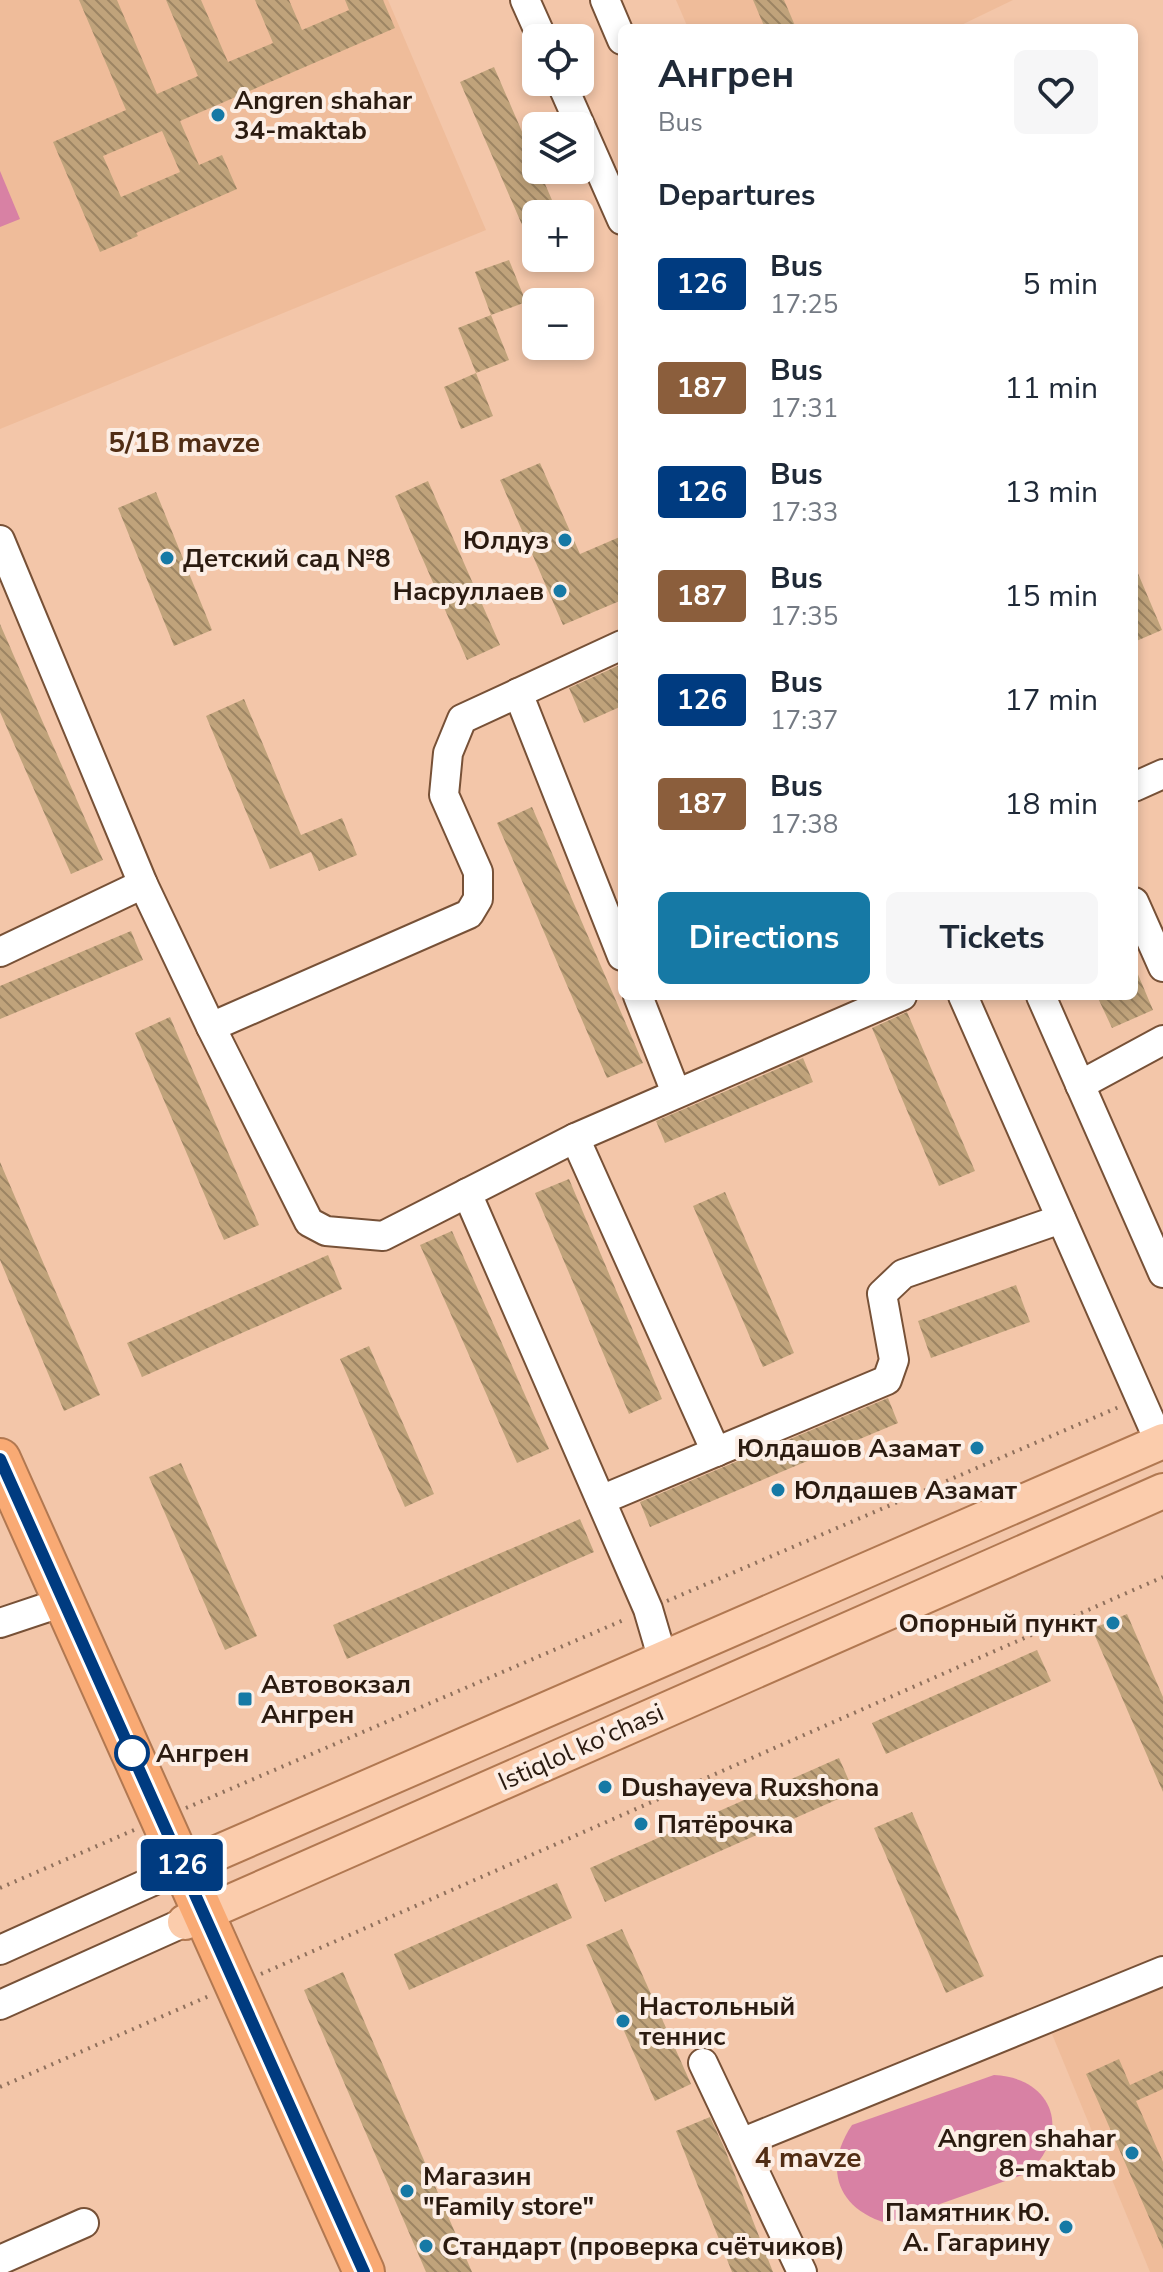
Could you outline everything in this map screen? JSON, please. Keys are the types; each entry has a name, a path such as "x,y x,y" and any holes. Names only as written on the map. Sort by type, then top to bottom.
{"highway":[{"path":"0,1459 152,1822 227,1989 364,2272"},
{"path":"0,1507 45,1608 152,1822"},
{"path":"227,1989 340,2272"}],"main road":[{"name":"Istiqlol ko'chasi","path":"174,1871 1162,1442"},
{"name":"Istiqlol ko'chasi","path":"195,1918 1163,1491"},
{"path":"1045,1494 1061,1536"}],"street":[{"path":"525,0 536,24"},
{"path":"605,0 618,31"},
{"path":"567,96 618,211"},
{"path":"0,540 143,884 309,1222 326,1231 383,1236 575,1138 893,1000"},
{"path":"211,1027 469,914 478,899 478,872 444,795 448,753 462,719 618,647"},
{"path":"518,693 618,946"},
{"path":"1138,785 1163,774"},
{"path":"0,952 143,884"},
{"path":"1138,911 1163,967"},
{"path":"640,1000 676,1093"},
{"path":"965,1000 1162,1442"},
{"path":"1043,1000 1163,1273"},
{"path":"1080,1085 1163,1040"},
{"path":"575,1138 716,1452"},
{"path":"467,1193 648,1609 663,1660"},
{"path":"601,1500 887,1380 894,1360 882,1294 903,1274 1061,1219"},
{"path":"0,1623 45,1608"},
{"name":"Istiqlol ko'chasi","path":"0,1950 174,1871"},
{"name":"Istiqlol ko'chasi","path":"0,2005 195,1918"},
{"path":"741,2143 1163,1971"},
{"path":"703,2063 802,2272"},
{"path":"0,2260 84,2223"}],"path":[{"path":"0,1888 1140,1398"},
{"path":"0,2087 1163,1577"}],"shaded area":[{"name":"Angren shahar 34-maktab","path":"0,0 388,0 486,230 0,429"},
{"path":"676,0 1013,0 963,24 686,24"},
{"path":"0,171 20,219 0,227"},
{"name":"Angren shahar 8-maktab","path":"1163,1986 1163,2272 1150,2272 1052,2034"},
{"path":"994,2075 1014,2078 1031,2086 1043,2097 1050,2110 1050,2141 1042,2157 1028,2173 886,2223 869,2216 846,2197 837,2171 838,2156 852,2125"}],"building":[{"path":"79,0 117,0 157,94 198,76 166,0 201,0 228,62 273,43 255,0 289,0 302,30 349,10 345,0 383,0 395,28 180,121 199,165 222,155 237,189 100,252 53,142 126,110","holes":["162,131 180,172 121,197 103,156"]},
{"path":"753,0 784,0 794,24 763,24"},
{"path":"494,67 522,132 522,184 545,184 552,200 522,200 522,225 460,82"},
{"path":"509,260 522,292 522,303 491,315 475,272"},
{"path":"491,315 509,360 476,373 458,328"},
{"path":"476,373 493,416 461,429 444,387"},
{"path":"540,463 580,554 618,538 618,602 563,625 500,480"},
{"path":"428,481 500,645 467,660 395,496"},
{"path":"156,492 212,630 174,646 118,508"},
{"path":"1138,573 1162,630 1138,640"},
{"path":"0,624 103,860 71,874 0,712"},
{"path":"618,666 618,708 584,723 569,688"},
{"path":"244,699 301,835 342,818 357,855 319,871 311,852 270,869 206,716"},
{"path":"532,807 643,1063 607,1078 497,823"},
{"path":"131,931 143,960 0,1019 0,986"},
{"path":"1138,974 1153,1010 1112,1028 1099,1000 1138,1000"},
{"path":"907,1012 975,1171 939,1186 872,1028"},
{"path":"170,1017 259,1225 224,1240 135,1033"},
{"path":"803,1058 813,1082 665,1143 656,1121"},
{"path":"0,1162 100,1395 64,1411 0,1260"},
{"path":"569,1179 662,1399 629,1414 535,1193"},
{"path":"725,1192 794,1353 763,1367 693,1206"},
{"path":"452,1231 549,1449 517,1463 420,1245"},
{"path":"328,1255 342,1289 142,1377 127,1343"},
{"path":"1016,1285 1030,1322 931,1358 918,1321"},
{"path":"369,1346 434,1494 405,1507 340,1359"},
{"path":"888,1398 898,1423 650,1527 640,1502"},
{"path":"181,1463 257,1636 225,1650 149,1477"},
{"path":"580,1519 594,1552 347,1659 333,1625"},
{"path":"1127,1614 1163,1697 1163,1792 1092,1629"},
{"path":"1037,1650 1051,1681 886,1754 872,1723"},
{"path":"839,1758 854,1792 605,1902 590,1868"},
{"path":"912,1812 984,1976 946,1993 874,1828"},
{"path":"557,1883 572,1918 409,1990 394,1954"},
{"path":"622,1929 691,2084 655,2101 586,1945"},
{"path":"343,1972 472,2272 426,2272 304,1990"},
{"path":"1119,2059 1130,2085 1163,2070 1163,2089 1136,2101 1163,2162 1163,2249 1086,2074"},
{"path":"710,2117 773,2272 732,2272 676,2131"}],"bus line":[{"name":"126","path":"0,1459 364,2272"}],"place":[{"name":"Angren shahar 34-maktab","path":"218,115"},
{"name":"Юлдуз","path":"565,540"},
{"name":"Детский сад №8","path":"167,558"},
{"name":"Насруллаев","path":"560,591"},
{"name":"Юлдашов Азамат","path":"977,1448"},
{"name":"Юлдашев Азамат","path":"778,1490"},
{"name":"Опорный пункт","path":"1113,1623"},
{"name":"Автовокзал Ангрен","path":"245,1699"},
{"name":"Ангрен","path":"132,1753"},
{"name":"Dushayeva Ruxshona","path":"605,1787"},
{"name":"Пятёрочка","path":"641,1824"},
{"name":"Настольный теннис","path":"623,2021"},
{"name":"Angren shahar 8-maktab","path":"1132,2153"},
{"name":"Магазин \"Family store\"","path":"407,2191"},
{"name":"Памятник Ю. А. Гагарину","path":"1066,2227"},
{"name":"Стандарт (проверка счётчиков)","path":"426,2246"}],"district":[{"name":"5/1B mavze","path":"184,443"},
{"name":"4 mavze","path":"808,2158"}]}
